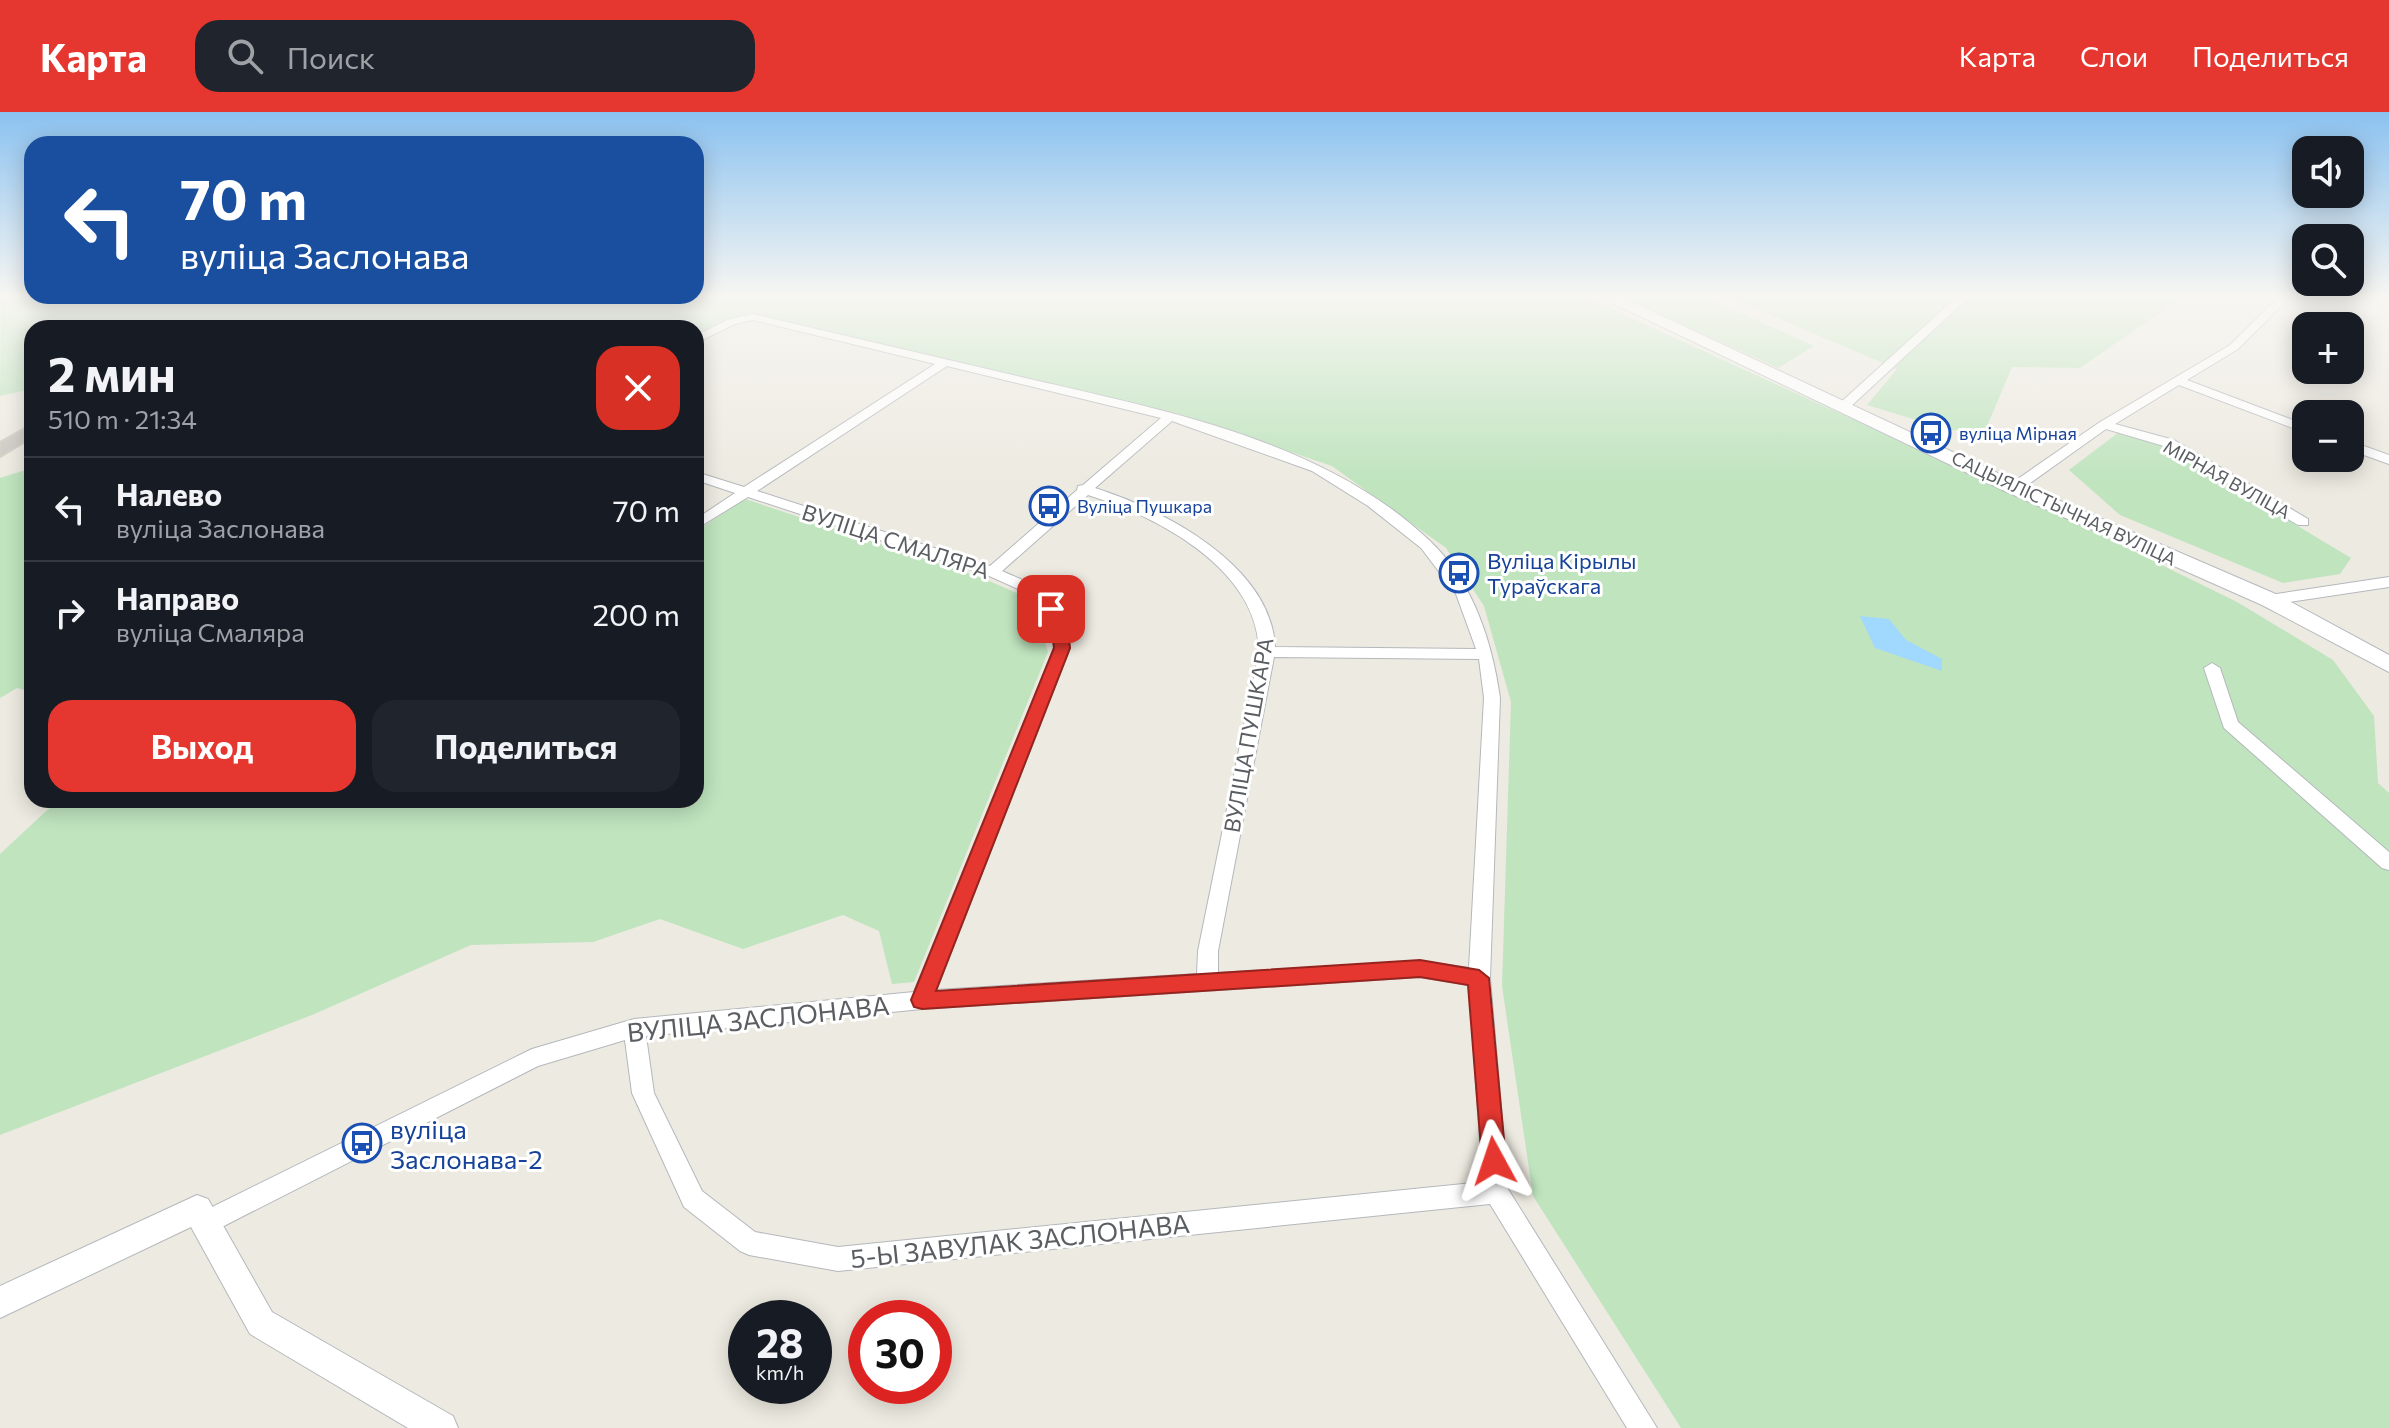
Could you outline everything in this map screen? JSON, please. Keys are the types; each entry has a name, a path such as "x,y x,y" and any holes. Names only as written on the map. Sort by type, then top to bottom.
{"main road":[{"name":"САЦЫЯЛІСТЫЧНАЯ ВУЛІЦА","path":"1739,357 2014,488 2270,600 2385,660"}],"street":[{"path":"921,357 1170,416 1317,468 1373,503 1426,545 1463,594 1486,654 1492,698 1479,978 1496,1192 1643,1428"},
{"path":"1844,406 1897,357"},
{"path":"2014,488 2104,425 2217,357"},
{"path":"704,520 944,363"},
{"path":"2178,381 2292,424"},
{"path":"992,572 1083,489 1170,416"},
{"name":"МІРНАЯ ВУЛІЦА","path":"2104,425 2169,443 2303,522"},
{"path":"2364,450 2389,460"},
{"name":"ВУЛІЦА СМАЛЯРА","path":"704,479 992,572 1044,595 1059,623 1062,648 922,1000"},
{"name":"ВУЛІЦА ПУШКАРА","path":"1083,489 1130,503 1183,529 1221,560 1268,630 1267,652 1208,951 1207,983"},
{"path":"2270,600 2389,582"},
{"path":"1267,652 1486,654"},
{"path":"2212,668 2230,724 2389,863"},
{"name":"ВУЛІЦА ЗАСЛОНАВА","path":"205,1223 532,1058 634,1028 922,1000 1420,969 1479,978"},
{"name":"5-Ы ЗАВУЛАК ЗАСЛОНАВА","path":"634,1028 643,1093 693,1199 749,1243 838,1259 1496,1192"},
{"path":"0,1302 197,1209 261,1323 441,1428"}],"green space":[{"path":"0,357 24,357 24,391 0,396"},
{"path":"939,357 1717,357 2021,496 2237,602 2333,660 2374,716 2378,783 2389,793 2389,1428 1681,1428 1533,1196 1502,986 1511,702 1484,606 1446,548 1332,466 1176,413"},
{"path":"1755,357 1795,357 1778,368"},
{"path":"1870,357 2095,357 2080,368 2012,367 1985,431 1949,430 1867,405 1897,369"},
{"path":"2119,432 2164,446 2351,558 2340,574 2283,583 2120,515 2069,470"},
{"path":"24,470 24,690 17,688 0,698 0,478"},
{"path":"745,499 982,578 1031,599 1048,652 914,982 892,984 879,931 843,915 743,949 660,919 593,942 471,945 312,1015 0,1135 0,854 49,808 704,808 704,526"}],"water":[{"path":"1860,616 1889,619 1906,640 1942,659 1942,671 1875,648"}],"building":[{"path":"24,428 24,443 0,457 0,442"}],"place":[{"name":"вуліца Мірная","path":"1931,433"},
{"name":"Вуліца Пушкара","path":"1049,506"},
{"name":"Вуліца Кірылы Тураўскага","path":"1459,573"},
{"name":"вуліца Заслонава-2","path":"362,1143"}],"route":[{"path":"1051,609 1059,623 1062,648 922,1000 1420,969 1479,978 1494,1161"}]}
